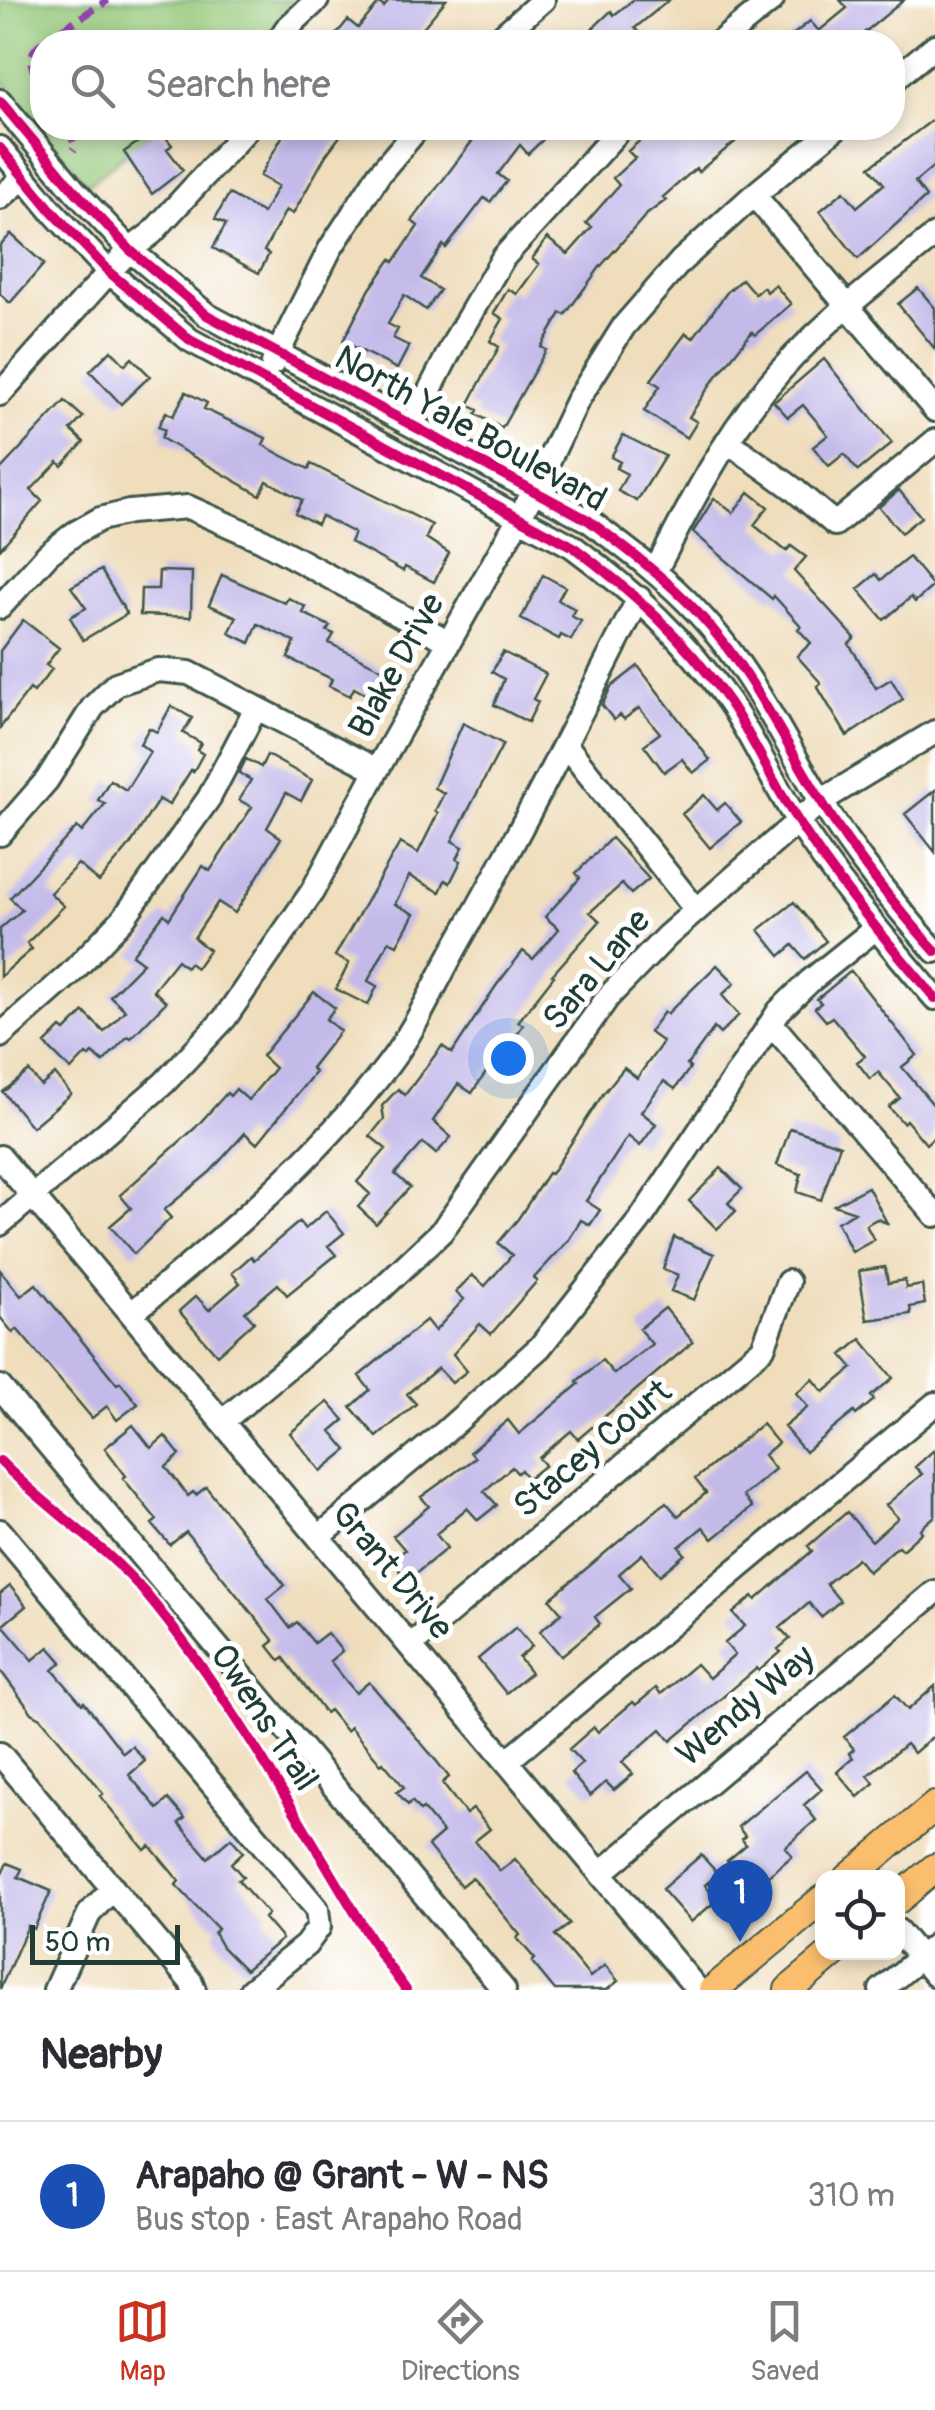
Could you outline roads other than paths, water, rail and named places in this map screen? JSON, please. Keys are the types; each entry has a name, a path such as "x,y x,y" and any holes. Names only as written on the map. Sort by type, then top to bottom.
{"main road":[{"path":"859,1870 935,1806"},
{"path":"905,1893 935,1868"},
{"path":"713,1990 815,1906"},
{"path":"788,1990 824,1960"}],"street":[{"path":"285,30 318,0"},
{"path":"508,30 542,0"},
{"path":"735,30 772,0"},
{"path":"905,70 935,46"},
{"name":"North Yale Boulevard","path":"0,101 30,137"},
{"name":"North Yale Boulevard","path":"32,140 130,250 207,315 588,520 655,572 700,615 755,687 821,801 879,887 935,951"},
{"path":"0,394 109,272 152,233 237,140"},
{"path":"264,380 330,249 379,174 408,140"},
{"path":"412,425 503,258 610,140"},
{"name":"Blake Drive","path":"0,1224 164,1083 224,1018 312,892 534,491 577,401 624,326 681,261 821,140"},
{"name":"North Yale Boulevard","path":"0,148 109,272 190,340 572,546 638,598 678,635 730,704 798,821 876,928 935,998"},
{"path":"0,198 24,177"},
{"path":"754,195 935,410"},
{"path":"655,572 699,486 768,385 848,306 935,235"},
{"path":"727,441 835,524 935,441"},
{"path":"0,607 48,554 100,519 129,512 188,507 247,532 449,642"},
{"path":"132,1313 218,1242 310,1154 387,1067 413,1030 638,598"},
{"path":"0,834 47,780 92,707 116,684 158,670 188,673 377,770"},
{"path":"0,1036 71,973 123,919 209,798 256,708"},
{"name":"Sara Lane","path":"223,1421 380,1290 442,1231 608,997 696,910 821,801 935,732"},
{"path":"565,744 696,910"},
{"path":"319,1536 540,1347 630,1234 771,1023 810,982 876,928"},
{"path":"771,1023 935,1215"},
{"name":"Grant Drive","path":"0,1156 698,1990"},
{"name":"Stacey Court","path":"410,1646 763,1348 788,1282"},
{"path":"0,1387 504,1990"},
{"path":"507,1761 935,1404"},
{"path":"0,1531 317,1908 319,1927 306,1944 250,1990"},
{"name":"Wendy Way","path":"601,1872 935,1592"},
{"path":"4,1768 113,1888 194,1990"},
{"path":"55,1990 89,1914 113,1888"},
{"path":"881,1990 930,1959 905,1937"}],"place":[{"name":"Arapaho @ Grant - W - NS","path":"740,1942"}]}
